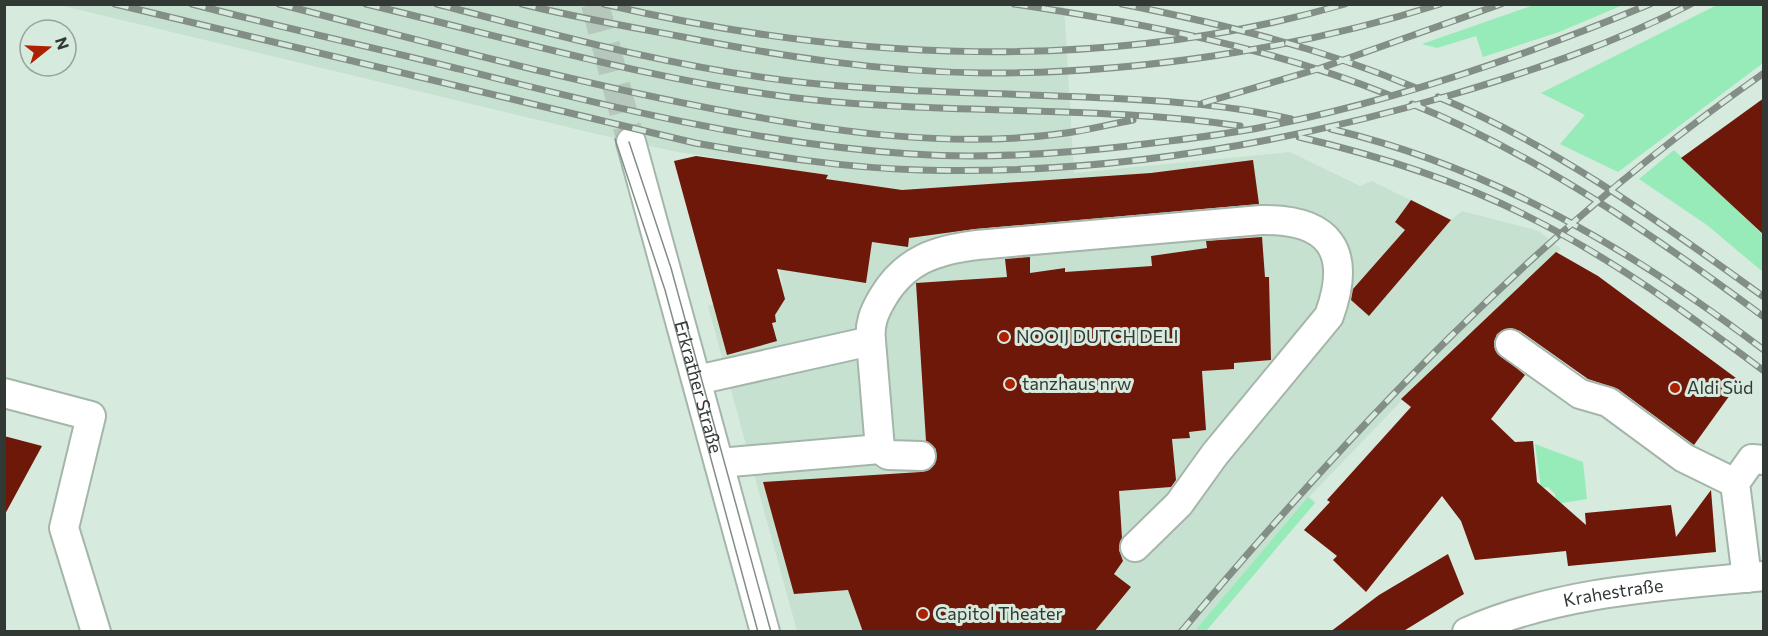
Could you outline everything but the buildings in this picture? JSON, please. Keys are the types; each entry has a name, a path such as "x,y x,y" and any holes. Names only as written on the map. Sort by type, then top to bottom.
{"street":[{"name":"Erkrather Straße","path":"631,142 765,632"},
{"path":"879,449 870,328 874,313 896,278 917,260 940,251 977,245 1261,220 1301,223 1323,234 1332,244 1336,264 1335,294 1329,315 1215,454 1173,511 1135,547"},
{"path":"696,380 871,341"},
{"path":"1510,344 1580,394 1608,402 1684,458 1735,483"},
{"path":"4,393 91,417 64,528 96,632"},
{"path":"719,463 879,449 888,455 921,456"},
{"path":"1744,578 1735,483 1752,459 1764,460"},
{"name":"Krahestraße","path":"1467,632 1506,614 1577,597 1744,578"}],"shaded area":[{"path":"59,5 1064,5 1074,173 1290,152 1360,186 1372,181 1451,220 1462,211 1539,231 1561,249 1435,366 1309,497 1315,502 1206,631 797,631 708,306 782,284 763,165 672,151 584,131"}],"green space":[{"path":"1537,4 1623,5 1559,32 1483,57 1476,36 1437,48 1422,44"},
{"path":"1717,5 1763,5 1763,63 1618,172 1560,144 1585,115 1541,93"},
{"path":"1674,150 1763,235 1763,272 1707,225 1639,179"},
{"path":"1535,444 1583,462 1587,499 1556,504 1555,494 1548,487 1541,488"},
{"path":"1308,497 1315,503 1206,631 1195,631"}],"tunnel":[{"path":"595,4 631,142"}],"tram line":[{"path":"615,139 665,290 758,632"},
{"path":"629,142 671,268 771,632"}],"railway":[{"path":"115,4 695,143 835,164 920,170 1055,168 1122,162 1188,154 1320,129 1451,95 1542,66 1603,44 1691,4"},
{"path":"192,4 568,96 682,121 796,142 912,154 966,156 1048,153 1129,146 1230,133 1313,116 1460,75 1556,42 1650,4"},
{"path":"279,4 612,88 808,126 895,136 981,139 1024,138 1066,133 1133,120"},
{"path":"366,4 639,71 805,99 914,107 1132,115 1240,126"},
{"path":"437,4 621,51 761,77 883,89 1176,102 1246,110 1291,119"},
{"path":"522,4 619,25 792,56 907,70 984,73 1098,69 1215,56 1330,34 1440,4"},
{"path":"604,4 695,23 788,38 881,48 975,52 1068,50 1162,42 1254,26 1345,4"},
{"path":"1014,4 1157,28 1252,50 1344,78 1389,95"},
{"path":"1122,4 1271,38 1344,61 1416,88"},
{"path":"1203,103 1318,69 1501,4"},
{"path":"1181,632 1314,479 1383,405 1527,263 1682,133 1764,73"},
{"path":"1438,97 1482,117 1566,162 1647,214 1764,297"},
{"path":"1412,104 1459,124 1550,172 1638,227 1764,317"},
{"path":"1331,129 1449,166 1559,217 1612,246 1664,279 1764,350"},
{"path":"1299,137 1357,152 1444,180 1527,216 1619,268 1764,371"}],"place":[{"name":"NOOIJ DUTCH DELI","path":"1004,337"},
{"name":"tanzhaus nrw","path":"1010,384"},
{"name":"Aldi Süd","path":"1675,388"},
{"name":"Capitol Theater","path":"923,614"}]}
